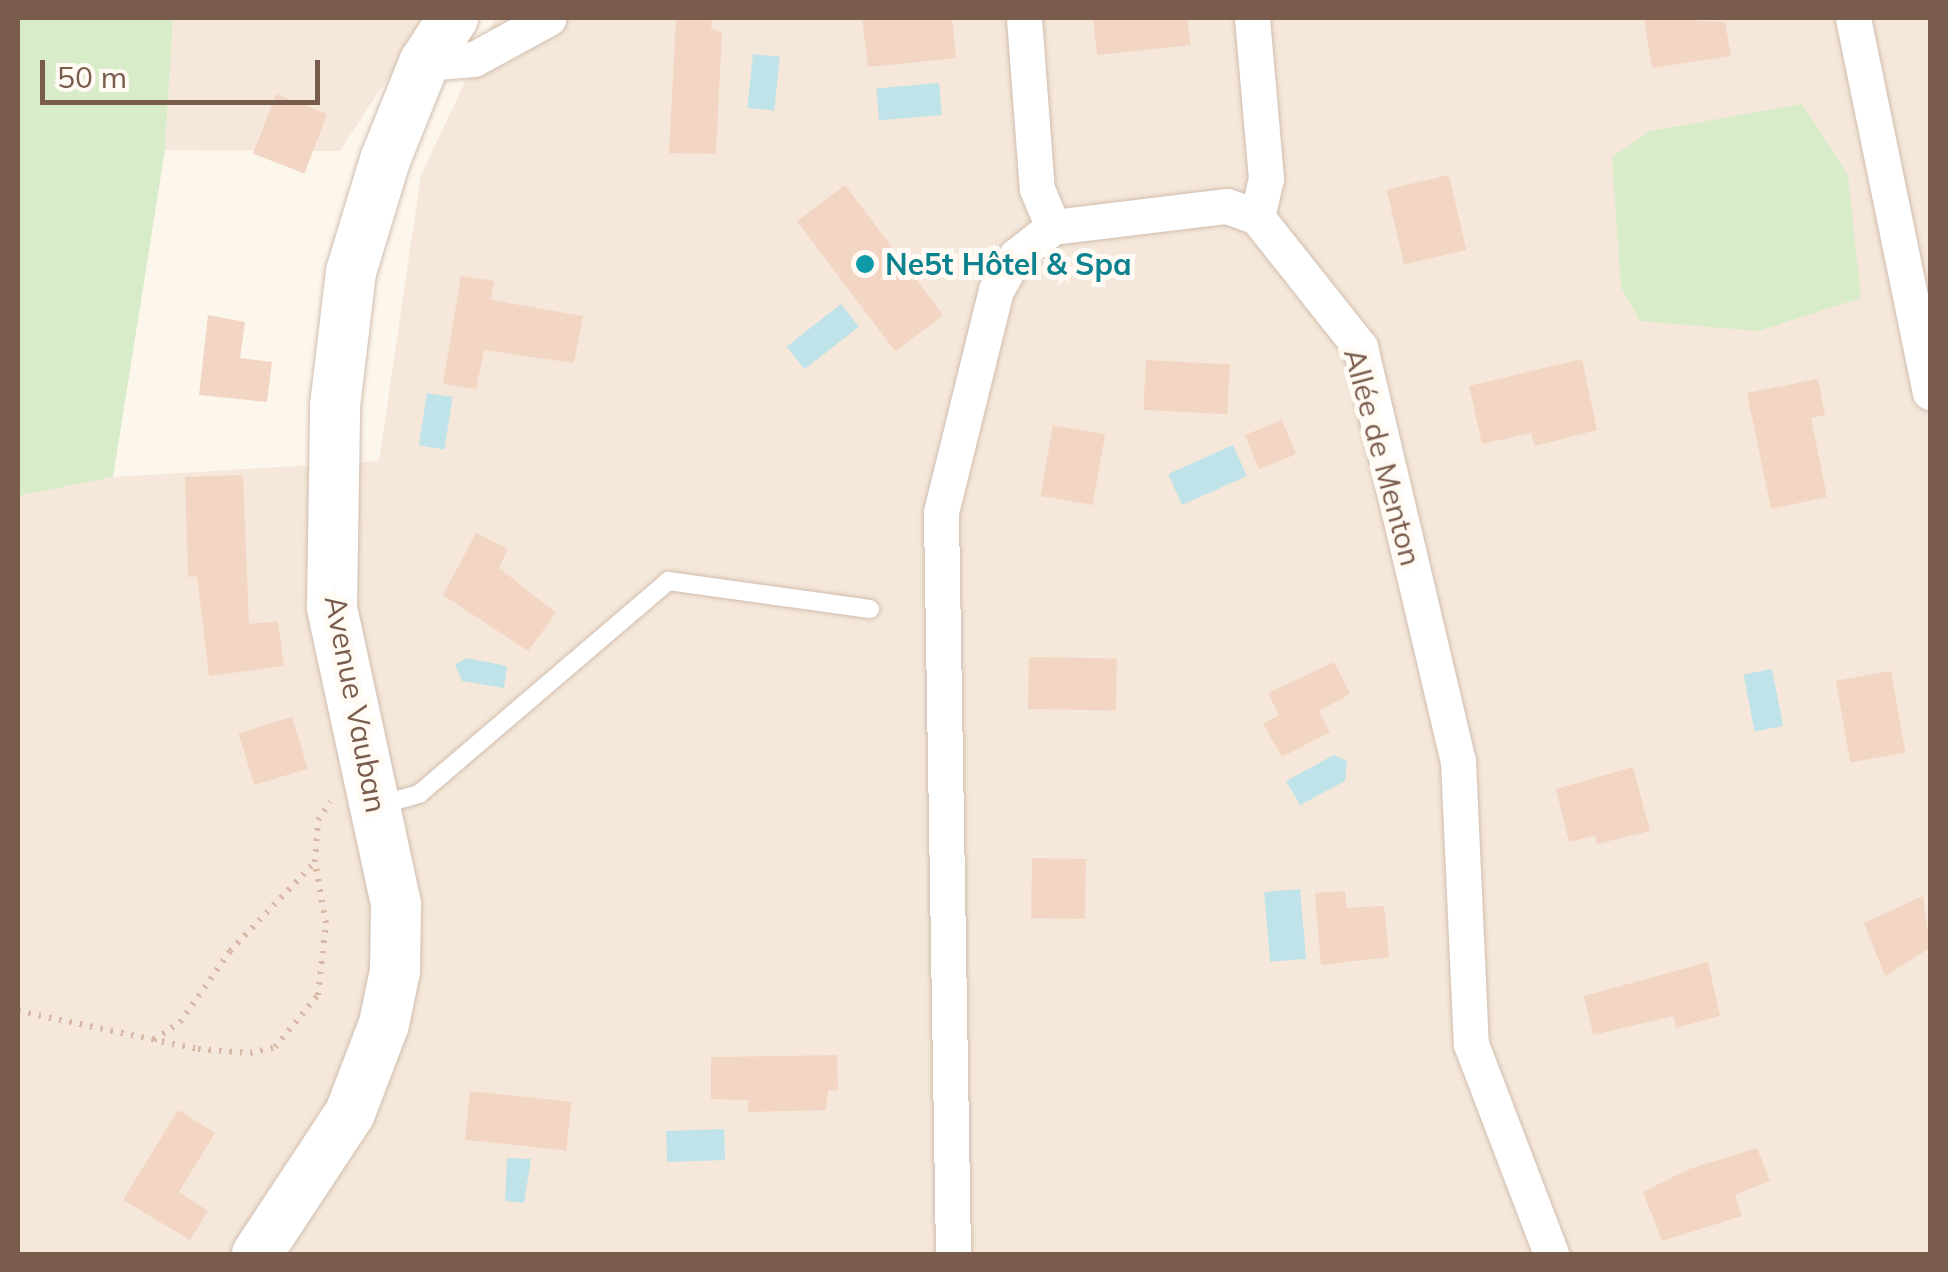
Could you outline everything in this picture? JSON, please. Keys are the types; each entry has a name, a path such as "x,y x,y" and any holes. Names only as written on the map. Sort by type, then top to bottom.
{"main road":[{"name":"Avenue Vauban","path":"258,1254 350,1112 384,1024 396,972 396,904 332,607 334,406 352,272 385,160 424,64 452,18"}],"street":[{"path":"424,64 474,59 549,18"},
{"path":"1024,18 1037,189 1052,227"},
{"path":"953,1254 941,512 996,290 1016,256 1052,227 1228,206 1257,217 1266,178 1252,18"},
{"path":"1853,18 1930,392"},
{"name":"Allée de Menton","path":"1257,217 1360,347 1458,762 1471,1044 1550,1254"}],"lane":[{"path":"370,788 419,794 668,580 870,609"}],"path":[{"path":"18,1011 153,1041 250,1053 290,1035 318,996 326,956 315,862 318,820 338,789 370,788"},
{"path":"153,1041 180,1022 230,951 315,862"}],"shaded area":[{"path":"173,18 427,18 340,151 165,150"},
{"path":"495,18 1930,18 1930,1254 18,1254 18,496 113,477 379,461 421,175"}],"green space":[{"path":"18,18 173,18 165,150 113,477 18,496"},
{"path":"1802,104 1848,175 1861,298 1758,331 1640,321 1621,287 1612,157 1650,131"}],"water":[{"path":"753,54 780,57 774,111 747,108"},
{"path":"939,83 942,115 879,120 876,88"},
{"path":"841,304 859,327 804,369 787,346"},
{"path":"427,393 453,397 444,449 419,445"},
{"path":"1233,445 1247,476 1182,505 1168,474"},
{"path":"466,658 507,666 504,688 462,681 455,665"},
{"path":"1772,669 1783,726 1755,731 1744,675"},
{"path":"1334,755 1347,761 1345,781 1300,805 1286,781"},
{"path":"1300,889 1306,959 1270,962 1264,892"},
{"path":"724,1129 725,1160 667,1162 666,1131"},
{"path":"507,1158 531,1159 524,1203 505,1201"}],"building":[{"path":"676,18 712,18 711,28 722,33 716,154 669,153"},
{"path":"862,18 952,18 956,58 868,67"},
{"path":"1093,18 1187,18 1191,45 1097,55"},
{"path":"1644,18 1725,22 1731,56 1652,68"},
{"path":"276,94 327,114 304,173 253,154"},
{"path":"1449,175 1466,250 1404,264 1387,189"},
{"name":"Ne5t Hôtel & Spa","path":"845,185 943,315 895,351 797,221"},
{"path":"461,276 494,281 491,300 583,316 574,363 484,350 476,389 443,384"},
{"path":"208,315 245,322 240,358 272,362 267,402 199,395"},
{"path":"1582,359 1597,430 1535,446 1531,433 1482,444 1469,386"},
{"path":"1146,360 1230,364 1227,414 1143,410"},
{"path":"1818,379 1825,415 1811,418 1827,497 1771,509 1747,393"},
{"path":"1282,420 1296,454 1259,469 1245,435"},
{"path":"1053,425 1105,434 1093,505 1040,496"},
{"path":"243,475 249,624 278,621 284,666 209,676 197,576 188,577 185,477"},
{"path":"476,533 508,549 499,568 556,613 528,651 443,595"},
{"path":"1029,657 1117,659 1116,711 1028,709"},
{"path":"1334,662 1350,694 1319,711 1330,732 1282,757 1263,724 1279,715 1268,693"},
{"path":"1891,671 1905,753 1850,762 1836,681"},
{"path":"292,717 308,769 254,785 238,733"},
{"path":"1633,767 1650,831 1597,844 1595,836 1569,842 1556,789"},
{"path":"1032,858 1086,859 1085,919 1031,918"},
{"path":"1345,891 1347,908 1384,906 1389,957 1321,965 1315,893"},
{"path":"1923,896 1930,948 1885,976 1864,923"},
{"path":"1708,962 1720,1016 1676,1028 1673,1016 1593,1035 1584,996"},
{"path":"837,1055 838,1090 828,1091 826,1110 748,1112 748,1100 711,1099 711,1057"},
{"path":"470,1091 571,1102 566,1150 465,1140"},
{"path":"178,1110 215,1133 179,1192 208,1211 190,1240 123,1200"},
{"path":"1757,1148 1770,1181 1735,1195 1742,1216 1662,1241 1643,1192 1689,1169"}],"place":[{"name":"Ne5t Hôtel & Spa","path":"865,264"}]}
